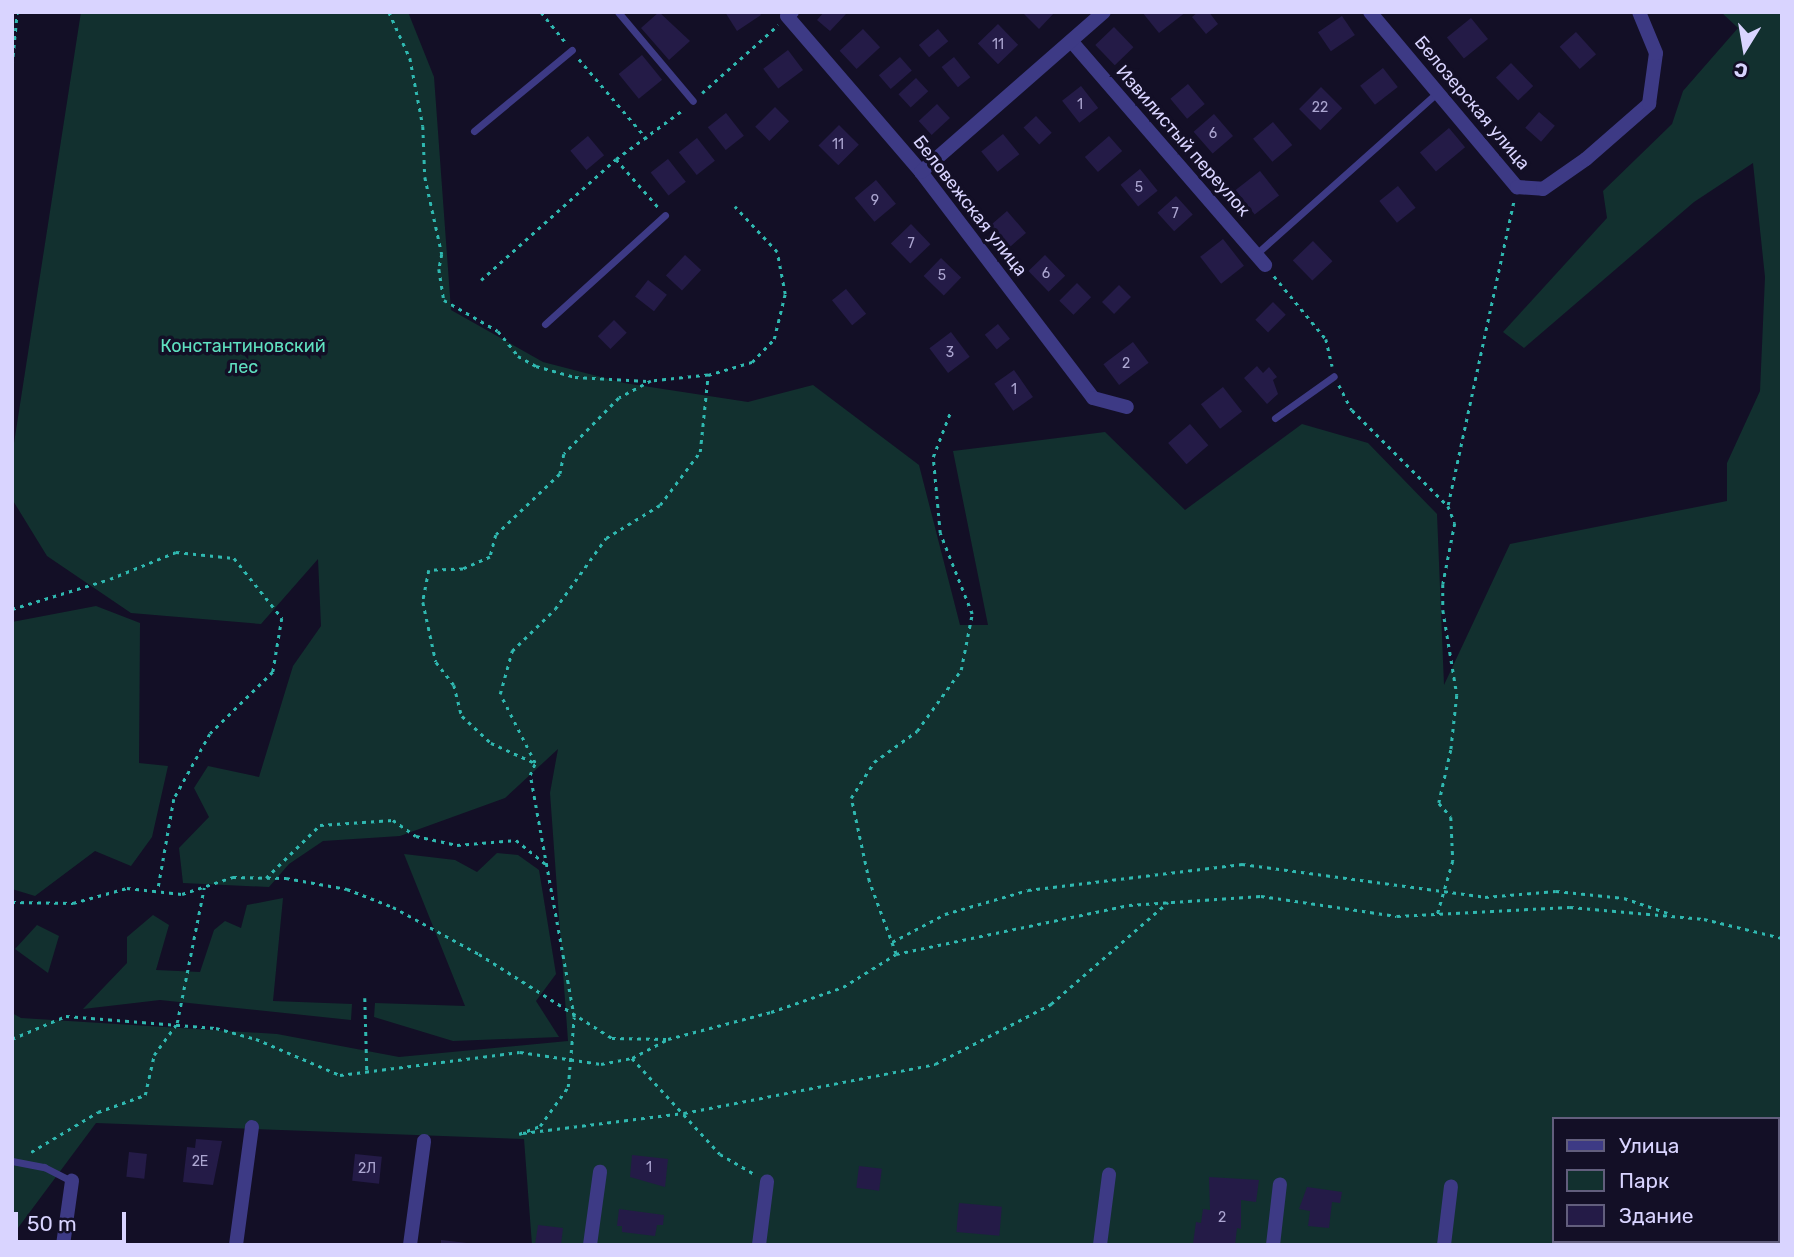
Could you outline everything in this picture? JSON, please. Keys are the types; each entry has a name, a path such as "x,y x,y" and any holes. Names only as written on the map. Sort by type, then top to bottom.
{"street":[{"path":"921,173 1104,12"},
{"name":"Белозерская улица","path":"1370,12 1517,187"},
{"path":"1517,187 1543,189 1586,159 1649,104 1656,54 1639,12"},
{"name":"Беловежская улица","path":"789,14 921,173 1093,398 1127,407"},
{"name":"Извилистый переулок","path":"1072,42 1260,260"},
{"path":"236,1245 252,1127"},
{"path":"410,1245 424,1141"},
{"path":"590,1245 600,1172"},
{"path":"1100,1245 1109,1175"},
{"path":"63,1245 72,1181"},
{"path":"759,1245 767,1182"},
{"path":"1273,1245 1280,1184"},
{"path":"1444,1245 1451,1186"}],"lane":[{"path":"618,12 693,101"},
{"path":"474,131 572,51"},
{"path":"1260,260 1438,93"},
{"path":"545,324 665,215"},
{"path":"1275,418 1334,376"},
{"path":"16,1162 44,1167 72,1181"}],"path":[{"path":"12,65 17,12"},
{"path":"389,12 410,58 423,126 425,177 442,254 439,269 444,300 498,331 518,356 536,366 601,380 651,381 708,375 752,362 774,339 785,294 777,252 735,207"},
{"path":"541,12 647,139"},
{"path":"481,280 616,159 647,139 693,101 789,14"},
{"path":"616,159 665,215"},
{"path":"1448,506 1517,187"},
{"path":"1260,260 1326,339 1334,376 1352,410 1448,506 1455,523 1443,584 1443,610 1457,695 1451,750 1439,803 1451,817 1453,861 1437,916"},
{"path":"708,375 700,452 660,505 606,538 555,609 512,651 500,694 534,763 530,775 574,1017 573,1058 568,1087 554,1111 540,1126 519,1133 684,1113 935,1064 1051,1004 1168,902"},
{"path":"534,763 491,743 462,716 454,685 436,662 423,601 429,569 463,569 490,557 496,535 561,474 564,454 619,398 651,381"},
{"path":"896,954 869,881 851,798 874,762 917,731 961,670 972,614 940,533 933,457 950,413"},
{"path":"12,609 110,579 176,552 234,558 282,618 273,672 210,734 174,799 158,890"},
{"path":"266,878 320,825 393,820 416,836 457,845 516,840 547,865"},
{"path":"892,942 945,914 1028,890 1242,864 1485,897 1556,891 1624,898 1668,913"},
{"path":"12,902 72,903 127,888 182,894 233,877 266,878 346,889 393,907 541,992 574,1017 612,1038 668,1039"},
{"path":"16,1162 98,1112 145,1095 154,1055 177,1023 204,887"},
{"path":"12,1039 66,1016 177,1023 256,1040 340,1075 520,1052 601,1064 632,1058 668,1039 771,1012 844,987 896,954 1129,905 1168,902 1261,897 1396,915 1437,916 1570,907 1704,919 1782,938"},
{"path":"365,998 367,1071"},
{"path":"632,1058 720,1154 767,1182"}],"green space":[{"name":"Константиновский лес","path":"81,12 408,12 434,77 451,310 543,362 624,383 748,402 813,385 919,465 960,625 988,625 953,451 1105,432 1185,510 1302,424 1368,443 1437,514 1444,685 1510,544 1727,501 1727,463 1760,391 1765,277 1753,163 1694,202 1524,348 1503,332 1607,218 1603,191 1672,124 1683,91 1738,28 1721,12 1782,12 1782,1245 532,1245 524,1139 96,1123 12,1236 12,1013 21,1018 277,1034 399,1057 568,1041 550,793 558,749 505,798 400,836 323,841 289,864 269,887 183,883 179,848 209,817 194,788 208,766 259,777 293,666 321,626 318,559 261,624 131,613 47,556 12,499 12,456"},
{"path":"96,606 140,623 139,763 168,766 152,837 131,866 95,851 35,896 12,889 12,622"},
{"path":"497,853 518,855 539,870 556,974 536,1001 559,1037 453,1041 374,1017 375,1003 465,1006 404,854 455,860 477,872"},
{"path":"283,898 273,1001 352,1004 351,1020 160,1000 83,1009 127,963 127,937 153,915 169,925 156,970 200,972 214,930 225,921 241,928 247,905"},
{"path":"37,925 59,936 48,973 15,949"}],"building":[{"path":"659,12 690,41 669,60 641,28"},
{"path":"725,12 759,12 761,15 737,31"},
{"path":"824,12 846,14 830,31 817,20"},
{"path":"1022,12 1055,12 1039,29"},
{"path":"1142,12 1186,12 1159,33"},
{"path":"1198,12 1209,12 1218,24 1206,34 1192,17"},
{"path":"1342,16 1355,35 1331,51 1318,32"},
{"path":"1471,18 1488,39 1464,58 1447,38"},
{"path":"998,24 1018,45 998,64 978,43"},
{"path":"1114,27 1133,47 1115,65 1095,45"},
{"path":"863,29 880,47 857,69 840,51"},
{"path":"938,29 948,41 929,57 919,45"},
{"path":"1576,32 1596,54 1580,69 1560,47"},
{"path":"788,50 803,70 778,89 763,69"},
{"path":"642,55 662,80 639,99 619,74"},
{"path":"900,57 912,71 891,89 879,75"},
{"path":"954,57 970,77 958,87 942,67"},
{"path":"1511,63 1533,86 1518,101 1496,78"},
{"path":"1383,68 1398,87 1375,105 1360,86"},
{"path":"916,78 928,91 911,108 898,94"},
{"path":"1188,84 1205,104 1187,119 1170,99"},
{"path":"1081,86 1098,108 1079,123 1062,101"},
{"path":"1321,87 1342,108 1320,130 1299,109"},
{"path":"937,104 950,118 932,135 919,121"},
{"path":"775,107 789,121 769,141 755,127"},
{"path":"1539,112 1555,126 1541,142 1525,128"},
{"path":"726,113 744,136 726,150 708,127"},
{"path":"1214,114 1233,136 1213,154 1194,132"},
{"path":"1036,116 1052,133 1039,144 1024,128"},
{"path":"1273,122 1292,145 1272,162 1253,139"},
{"path":"839,125 859,145 838,165 818,146"},
{"path":"1449,128 1465,147 1436,172 1420,152"},
{"path":"1003,134 1019,154 998,172 981,152"},
{"path":"588,136 604,155 586,170 570,151"},
{"path":"1109,136 1122,151 1098,172 1085,157"},
{"path":"697,138 715,161 697,175 679,152"},
{"path":"668,159 686,182 669,195 651,173"},
{"path":"1140,169 1158,191 1138,206 1121,185"},
{"path":"1260,171 1279,195 1255,215 1236,190"},
{"path":"876,180 896,204 874,222 855,198"},
{"path":"1398,186 1416,208 1397,223 1379,201"},
{"path":"1176,196 1193,215 1174,231 1157,213"},
{"path":"1007,211 1026,233 1008,249 989,227"},
{"path":"911,224 930,244 910,264 891,243"},
{"path":"1223,239 1244,266 1221,284 1200,257"},
{"path":"1313,241 1332,261 1312,281 1293,260"},
{"path":"685,255 701,270 682,290 666,275"},
{"path":"1045,255 1065,276 1049,292 1028,271"},
{"path":"941,258 961,277 944,295 924,276"},
{"path":"648,280 667,295 654,311 635,297"},
{"path":"1077,283 1091,297 1073,315 1059,301"},
{"path":"1119,285 1131,297 1114,314 1102,302"},
{"path":"846,289 866,314 852,325 832,300"},
{"path":"1273,302 1286,315 1268,332 1255,320"},
{"path":"614,320 627,333 610,349 598,336"},
{"path":"998,324 1010,339 997,349 985,335"},
{"path":"951,332 970,357 948,373 929,348"},
{"path":"1133,342 1149,363 1119,385 1103,364"},
{"path":"1257,366 1263,373 1269,367 1277,377 1273,380 1278,394 1267,404 1244,378"},
{"path":"1014,370 1033,397 1013,411 994,384"},
{"path":"1223,387 1242,411 1220,429 1201,404"},
{"path":"1190,424 1208,445 1186,464 1168,443"},
{"path":"196,1139 222,1141 213,1185 183,1182 187,1147 195,1148"},
{"path":"129,1152 147,1154 144,1179 126,1177"},
{"path":"355,1154 382,1157 379,1184 352,1181"},
{"path":"632,1155 668,1159 665,1187 630,1177"},
{"path":"859,1166 882,1169 879,1191 856,1188"},
{"path":"1209,1177 1259,1180 1256,1202 1241,1200 1241,1229 1237,1228 1235,1245 1193,1244 1196,1222 1201,1223 1203,1209 1210,1210"},
{"path":"1307,1187 1342,1192 1340,1203 1332,1202 1329,1228 1308,1226 1310,1211 1299,1209"},
{"path":"959,1203 1002,1207 999,1236 956,1232"},
{"path":"619,1209 664,1215 663,1225 657,1225 655,1236 622,1232 622,1226 617,1226"},
{"path":"538,1225 563,1228 561,1245 535,1245"},
{"path":"441,1240 467,1243 467,1245 441,1245"}]}
